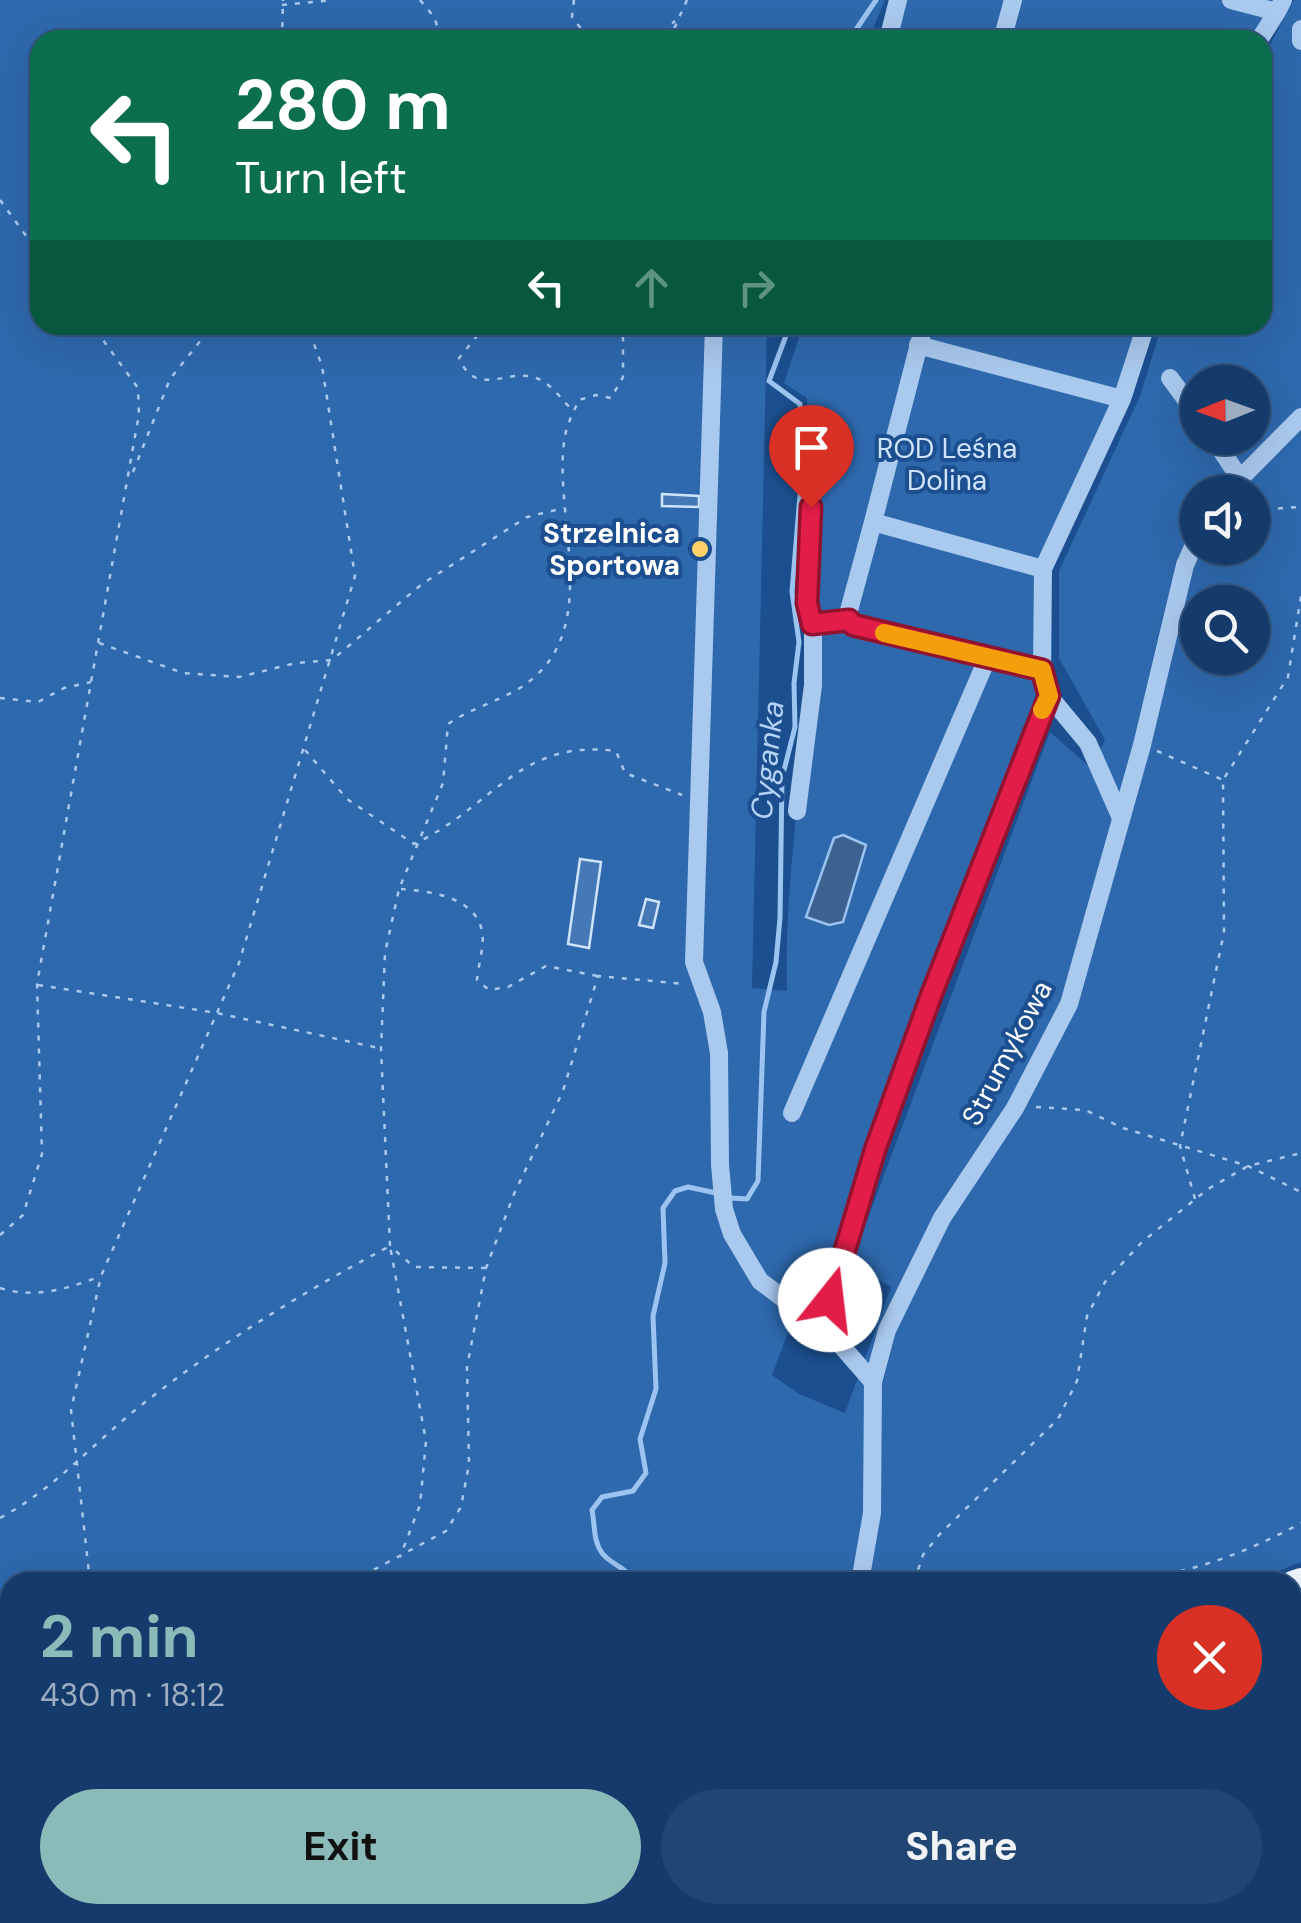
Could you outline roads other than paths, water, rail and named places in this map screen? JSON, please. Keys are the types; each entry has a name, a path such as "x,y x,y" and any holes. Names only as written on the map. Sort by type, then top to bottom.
{"street":[{"path":"890,30 898,0"},
{"path":"1005,30 1013,0"},
{"path":"1232,0 1280,6 1264,30"},
{"path":"1301,29 1301,41"},
{"path":"714,335 694,962 712,1012 719,1053 724,1209 732,1234 760,1281 832,1335 874,1382"},
{"path":"849,620 918,335"},
{"path":"931,335 1122,399"},
{"path":"1120,816 1088,742 1049,696 1042,670 1044,569 1122,399 1143,335"},
{"path":"1170,378 1180,392"},
{"path":"1241,475 1301,417"},
{"path":"797,811 813,685 812,624 807,603 814,455"},
{"path":"873,522 1044,569"},
{"name":"Strumykowa","path":"862,1572 872,1513 874,1382 886,1330 942,1218 1014,1108 1069,1004 1142,744 1185,565"},
{"path":"812,624 849,620"},
{"path":"849,620 853,625 987,660 1042,670"},
{"path":"792,1113 987,660"},
{"path":"832,1335 830,1300 875,1150 938,975 1049,696"}],"waterway":[{"name":"Cyganka","path":"856,30 876,0"},
{"name":"Cyganka","path":"731,1198 747,1199 758,1181 764,1012 776,962 780,918 782,778 795,727 794,683 799,642 792,592 803,459 800,404 769,381 786,335"},
{"path":"626,1572 599,1548 592,1510 602,1497 633,1491 646,1473 640,1439 656,1389 653,1316 665,1263 663,1208 675,1191 688,1187 716,1193"}],"place":[{"name":"Strzelnica Sportowa","path":"700,549"}],"park label":[{"name":"ROD Leśna Dolina","path":"947,464"}]}
